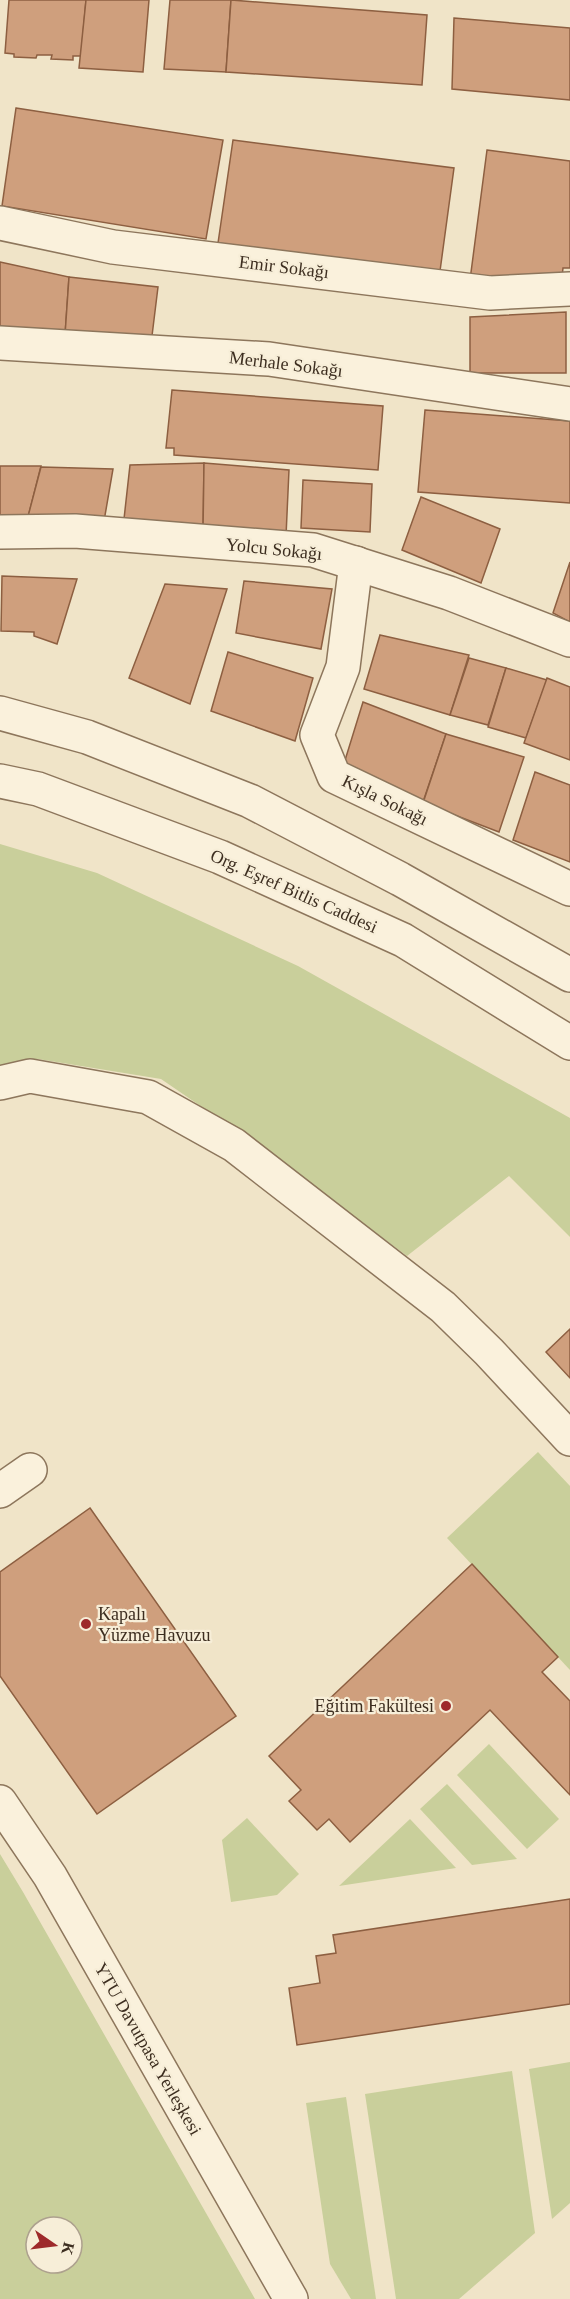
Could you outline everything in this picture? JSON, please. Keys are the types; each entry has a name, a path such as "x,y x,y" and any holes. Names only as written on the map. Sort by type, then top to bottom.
{"street":[{"name":"Emir Sokağı","path":"0,224 113,247 490,293 570,289"},
{"name":"Merhale Sokağı","path":"0,343 269,359 570,404"},
{"name":"Yolcu Sokağı","path":"0,532 75,531 301,549 356,563 449,592 570,640"},
{"name":"Kışla Sokağı","path":"356,563 343,667 317,735 334,776 570,889"},
{"path":"0,713 87,737 250,801 400,879 570,975"},
{"name":"Org. Eşref Bitlis Caddesi","path":"0,781 38,789 220,857 403,940 570,1043"},
{"path":"0,1083 30,1076 148,1097 234,1145 443,1307 489,1352 570,1439"},
{"path":"0,1491 30,1470"},
{"name":"YTU Davutpasa Yerleşkesi","path":"0,1802 50,1876 291,2299"}],"green space":[{"path":"0,844 97,873 298,966 570,1118 570,1237 509,1176 407,1256 243,1135 161,1079 38,1059 0,1066"},
{"path":"538,1452 570,1486 570,1670 447,1538"},
{"path":"489,1744 559,1819 527,1849 457,1775"},
{"path":"447,1784 517,1859 472,1865 420,1809"},
{"path":"247,1818 299,1874 277,1895 231,1902 222,1840"},
{"path":"410,1819 456,1868 339,1886"},
{"path":"0,1854 23,1892 255,2299 0,2299"},
{"path":"570,2062 570,2203 552,2219 529,2069"},
{"path":"512,2071 535,2233 459,2299 396,2299 365,2094"},
{"path":"346,2097 376,2299 351,2299 330,2264 306,2103"}],"building":[{"path":"9,0 86,0 81,56 73,56 73,60 51,59 52,55 37,55 36,58 14,57 14,54 5,53"},
{"path":"86,0 149,0 143,72 79,68"},
{"path":"170,0 231,0 226,72 164,69"},
{"path":"231,0 427,15 422,85 226,72"},
{"path":"454,18 570,28 570,100 452,89"},
{"path":"16,108 223,140 206,239 2,206"},
{"path":"233,140 454,168 440,271 218,243"},
{"path":"487,150 570,161 570,268 563,268 562,277 470,280"},
{"path":"0,262 69,277 65,335 0,328"},
{"path":"69,277 158,287 151,344 65,335"},
{"path":"566,312 566,373 470,373 470,317"},
{"path":"172,390 383,406 378,470 174,455 174,448 166,448"},
{"path":"425,410 570,421 570,503 418,492"},
{"path":"204,463 203,533 124,519 130,465"},
{"path":"204,463 289,470 286,536 203,531"},
{"path":"0,466 41,466 26,525 0,525"},
{"path":"41,467 113,469 103,527 26,524"},
{"path":"303,480 372,484 370,532 301,528"},
{"path":"421,497 500,529 481,583 402,550"},
{"path":"570,562 570,622 553,613"},
{"path":"2,576 77,579 57,644 34,636 34,632 1,631"},
{"path":"244,581 332,589 321,649 236,633"},
{"path":"165,584 227,589 190,704 129,678"},
{"path":"380,635 469,655 450,715 364,689"},
{"path":"228,652 313,678 295,741 211,711"},
{"path":"469,658 506,668 488,725 450,715"},
{"path":"506,668 547,680 526,738 488,727"},
{"path":"547,678 570,687 570,760 524,743"},
{"path":"363,702 446,734 423,802 342,770"},
{"path":"446,734 524,757 499,832 423,803"},
{"path":"535,772 570,785 570,862 513,840"},
{"path":"570,1329 570,1378 546,1352"},
{"name":"Kapalı Yüzme Havuzu","path":"90,1508 236,1716 97,1814 0,1676 0,1572"},
{"name":"Eğitim Fakültesi","path":"472,1564 558,1657 542,1672 570,1701 570,1795 490,1710 350,1842 329,1819 317,1830 289,1801 301,1790 269,1756"},
{"path":"570,1899 570,2004 297,2045 289,1988 320,1983 316,1956 336,1953 333,1935"}],"place":[{"name":"Kapalı Yüzme Havuzu","path":"86,1624"},
{"name":"Eğitim Fakültesi","path":"446,1706"}]}
